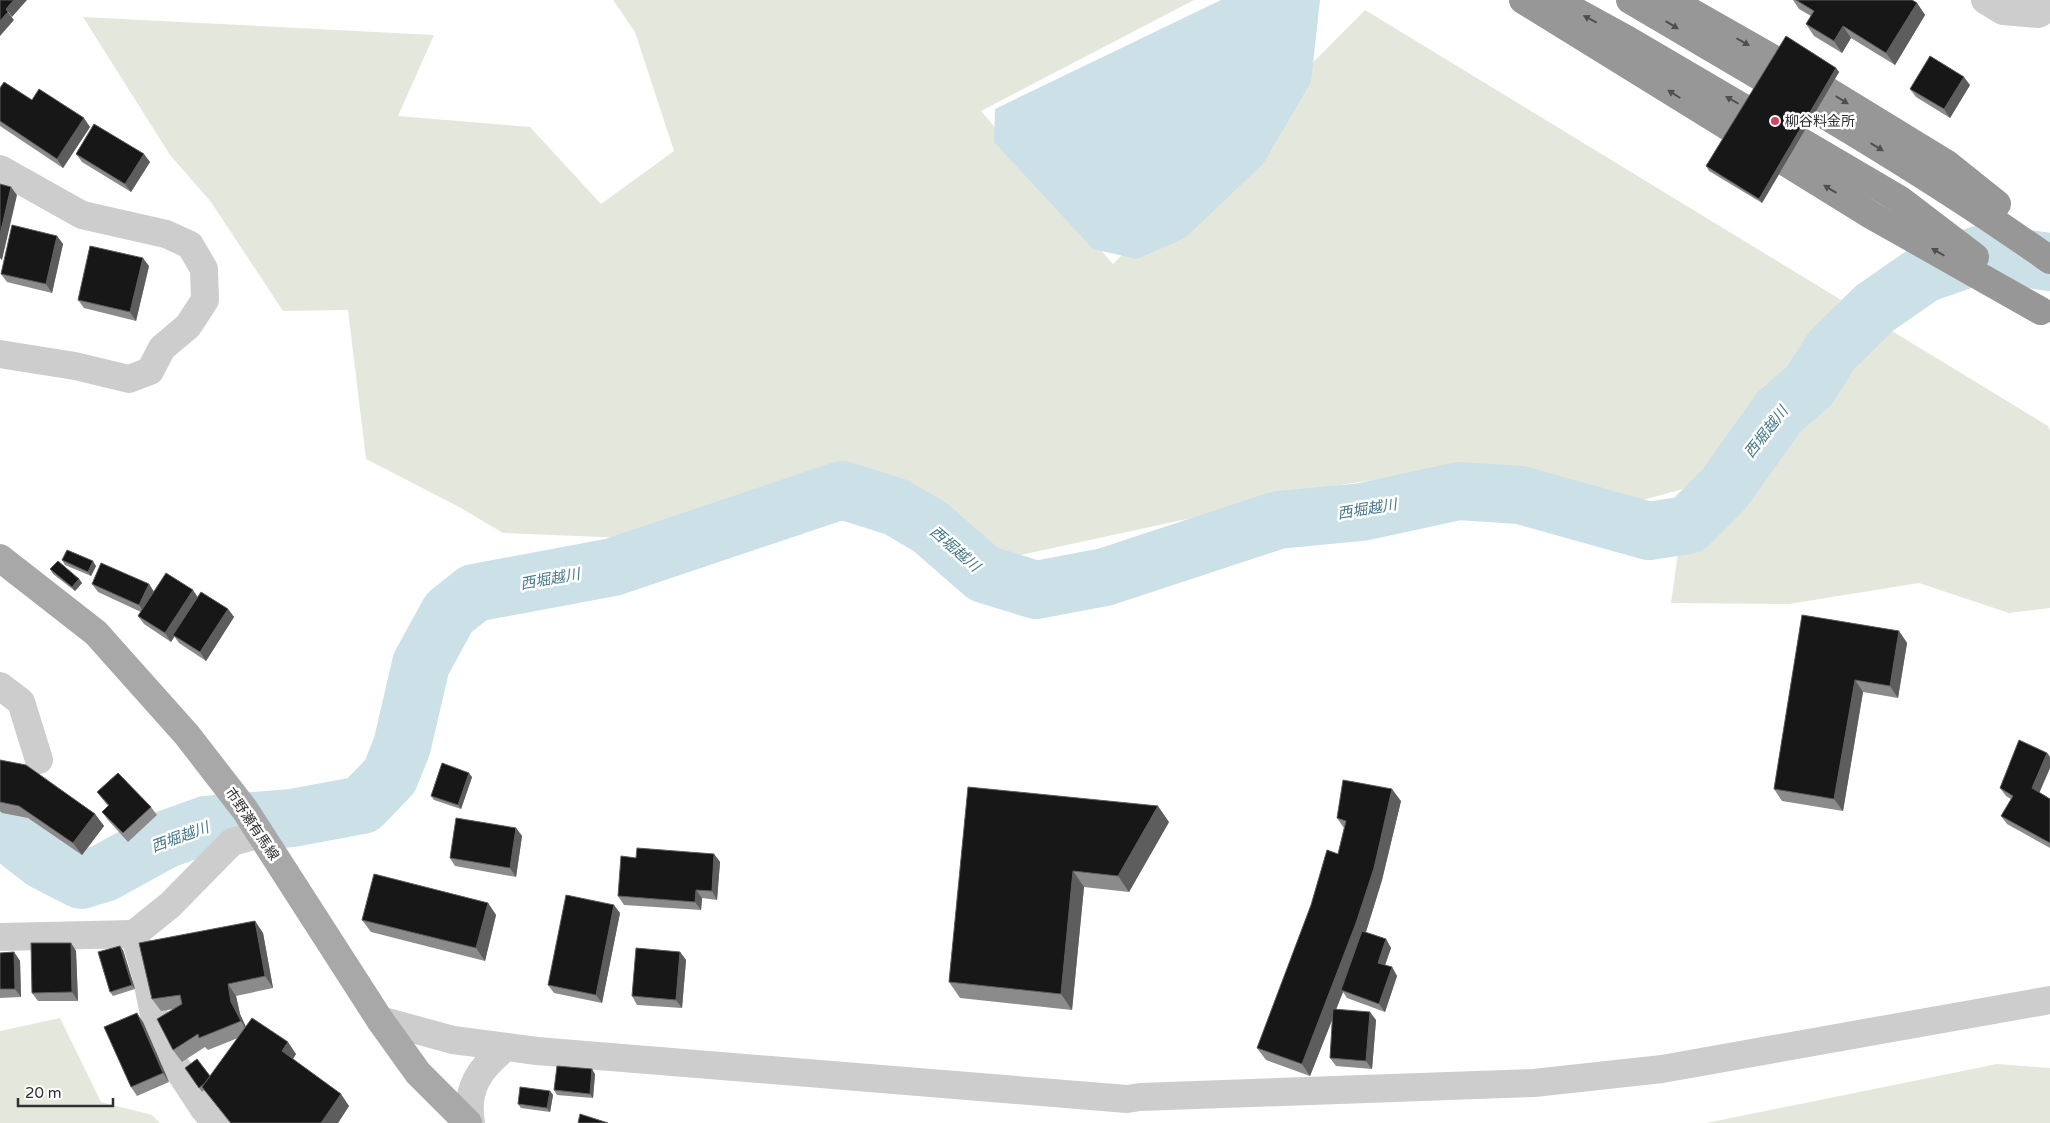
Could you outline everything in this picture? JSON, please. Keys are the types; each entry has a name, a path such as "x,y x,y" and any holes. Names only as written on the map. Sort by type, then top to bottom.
{"highway":[{"path":"1524,0 1871,215 2046,315"},
{"path":"1554,0 1671,64 1899,199 2046,315"},
{"path":"1630,0 1937,171 2012,216 2050,252"},
{"path":"1670,0 1800,74 1937,171 1996,222 2050,260"}],"main road":[{"name":"市野瀬有馬線","path":"0,558 96,633 187,734 245,810 380,1020 418,1073 468,1123"}],"street":[{"path":"1985,0 2003,11 2039,14 2050,6"},
{"path":"0,169 82,214 166,234 190,244 204,269 205,300 188,326 162,348 150,371 129,379 76,366 0,354"},
{"path":"0,686 21,702 39,760"},
{"path":"0,937 134,934 170,905 232,842 260,834"},
{"path":"134,934 146,975 157,1029 179,1070 204,1109 216,1123"},
{"path":"380,1020 453,1040 506,1047 1127,1099 1544,1082 1662,1069 2050,1000"},
{"path":"471,1123 469,1108 470,1092 480,1073 506,1047"}],"shaded area":[{"path":"613,0 1194,0 981,111 1113,264 1365,10 2048,426 2050,431 2050,608 2009,613 1919,583 1789,604 1671,603 1687,488 1639,501 1545,485 1415,474 1326,487 1254,513 1196,517 1007,558 824,467 653,539 503,533 461,508 366,459 348,310 283,311 211,202 170,155 83,17 434,35 398,116 530,127 601,204 674,151 635,32"},
{"path":"60,1018 101,1102 152,1115 160,1123 0,1123 0,1031"},
{"path":"1997,1064 2050,1068 2050,1123 1706,1123"}],"water":[{"path":"1221,0 1320,0 1311,82 1263,164 1185,238 1137,259 1093,249 994,142 995,109"}],"building":[{"path":"0,0 14,0 6,9 8,12 0,21"},
{"path":"1796,0 1912,0 1917,3 1886,53 1843,26 1834,41 1806,24 1814,11"},
{"name":"柳谷料金所","path":"1786,36 1836,68 1759,199 1706,166"},
{"path":"1930,56 1964,77 1944,109 1910,89"},
{"path":"4,82 32,100 39,89 84,118 57,159 0,121 0,88"},
{"path":"94,124 144,154 125,184 76,154"},
{"path":"0,184 11,187 0,235"},
{"path":"12,225 57,236 46,284 1,274"},
{"path":"90,246 143,258 130,312 78,300"},
{"path":"67,550 93,561 88,572 62,560"},
{"path":"58,561 79,579 72,587 50,569"},
{"path":"101,563 149,584 139,605 92,584"},
{"path":"166,573 193,590 165,633 138,616"},
{"path":"201,592 228,609 200,652 173,635"},
{"path":"1802,615 1899,631 1890,686 1855,680 1834,799 1774,789"},
{"path":"2019,740 2047,753 2032,788 2050,799 2050,843 2001,816 2013,796 2000,788"},
{"path":"0,760 26,765 95,814 73,843 19,806 0,802"},
{"path":"442,763 469,773 458,805 431,796"},
{"path":"118,773 151,807 123,833 102,812 109,805 97,792"},
{"path":"1343,780 1392,789 1374,868 1356,923 1302,1064 1257,1048 1311,905 1327,850 1338,854 1346,821 1337,818"},
{"path":"968,787 1158,806 1118,876 1073,871 1061,994 949,982"},
{"path":"456,818 516,828 510,868 450,858"},
{"path":"637,848 714,854 712,891 696,890 695,902 618,896 621,856 636,858"},
{"path":"374,874 488,903 476,948 362,920"},
{"path":"566,895 614,905 596,995 548,985"},
{"path":"255,921 265,976 228,984 231,1002 241,1021 199,1038 198,1034 173,1050 157,1019 182,1004 180,995 152,999 139,943"},
{"path":"1362,931 1386,939 1378,963 1392,967 1379,1004 1341,990"},
{"path":"31,943 71,943 72,992 32,993"},
{"path":"120,946 132,985 110,992 98,952"},
{"path":"636,948 680,952 676,1000 632,996"},
{"path":"14,952 15,989 0,989 0,953"},
{"path":"1333,1009 1370,1012 1366,1061 1330,1058"},
{"path":"137,1013 163,1073 131,1087 104,1027"},
{"path":"252,1018 288,1042 282,1051 341,1094 321,1123 231,1123 202,1087"},
{"path":"197,1059 210,1076 199,1088 185,1068"},
{"path":"557,1066 592,1069 590,1094 554,1090"},
{"path":"520,1087 550,1091 547,1108 518,1104"},
{"path":"580,1114 608,1123 578,1123"}],"waterway":[{"name":"西堀越川","path":"0,827 44,861 81,880 104,873 164,840 206,825 292,818 362,805 390,776 402,746 421,664 449,613 474,593 613,567 842,490 896,507 930,527 984,574 1036,590 1105,577 1278,520 1362,512 1459,491 1520,495 1649,531 1688,525 1724,489 1779,412 1809,386 1832,350 1875,308 1924,274 1984,253 2050,262"}],"place":[{"name":"柳谷料金所","path":"1775,121"}]}
